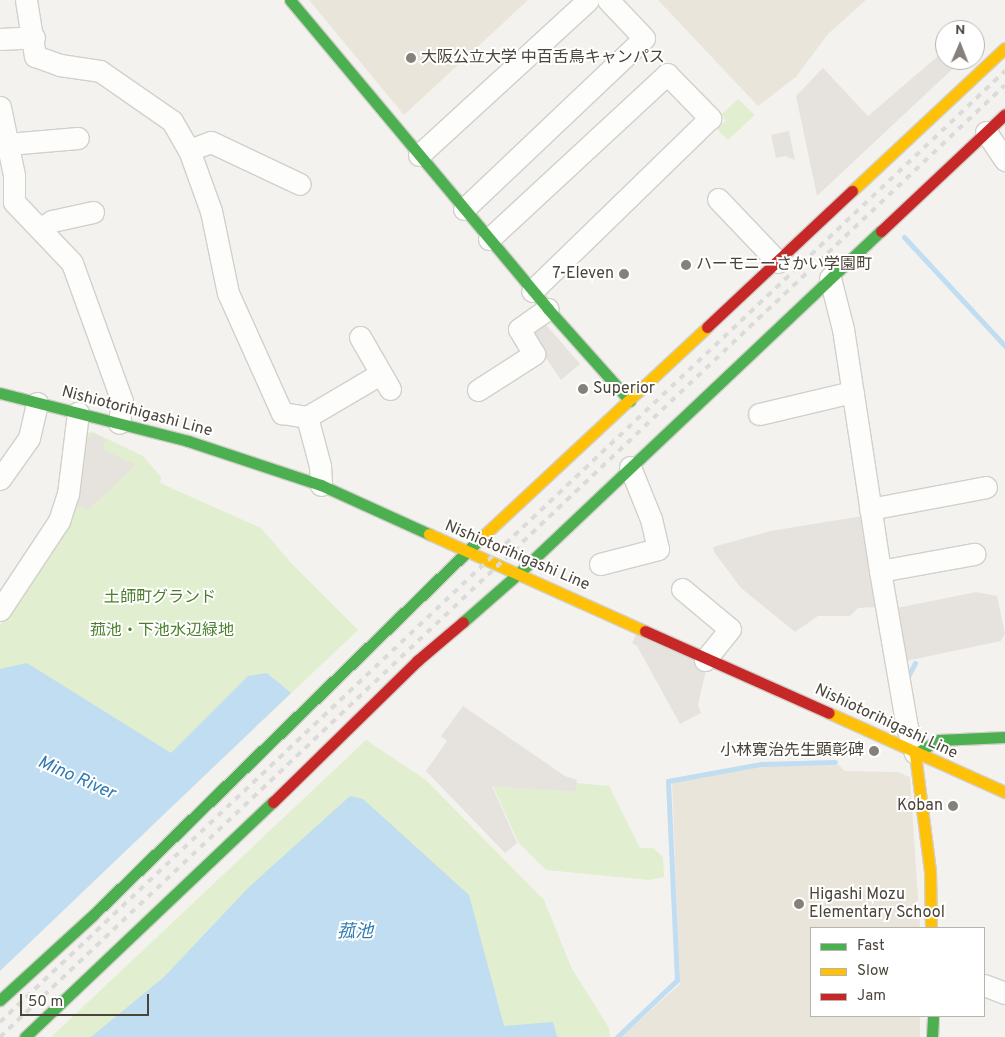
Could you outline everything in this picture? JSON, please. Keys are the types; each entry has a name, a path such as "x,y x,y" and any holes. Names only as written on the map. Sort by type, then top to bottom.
{"street":[{"path":"26,0 34,37 35,56 60,65 100,71 172,121 190,150 211,211 228,292 282,413 307,417 385,382 360,337"},
{"path":"290,0 532,291 630,401"},
{"path":"419,155 588,0"},
{"path":"464,209 644,38 608,0"},
{"path":"0,40 34,37"},
{"path":"0,1000 466,552 630,401 1005,48"},
{"path":"490,239 667,74 710,118 532,291"},
{"path":"0,107 14,175 14,202 72,262 122,401 119,424"},
{"path":"25,1037 361,719 417,661 519,573 1005,114"},
{"path":"986,132 1005,160"},
{"path":"8,144 78,138"},
{"path":"190,150 210,142 300,184"},
{"path":"718,199 778,262"},
{"path":"40,228 52,221 93,212"},
{"path":"830,278 843,328 870,509 907,727 916,753 930,871 932,927"},
{"path":"478,390 534,354 519,329 548,309"},
{"path":"760,414 852,392"},
{"name":"Nishiotorihigashi Line","path":"0,393 188,441 321,485 466,552 519,573 705,660 1005,792"},
{"path":"0,479 29,438 37,402"},
{"path":"0,610 59,521 68,494 78,413"},
{"path":"307,417 321,485"},
{"path":"600,564 658,549 651,519 630,467"},
{"path":"870,509 986,487"},
{"path":"880,571 974,554"},
{"path":"682,588 730,629 705,660"},
{"path":"916,753 938,740 1005,737"},
{"path":"985,985 1005,993"},
{"path":"932,1017 932,1037"}],"shaded area":[{"name":"大阪公立大学 中百舌鳥キャンパス","path":"309,0 528,0 404,115"},
{"name":"大阪公立大学 中百舌鳥キャンパス","path":"658,0 866,0 828,34 796,77 758,106"},
{"path":"935,59 935,70 951,70 817,196 796,96 823,68 868,116"},
{"path":"789,131 795,160 785,156 776,158 771,135"},
{"path":"542,320 580,364 561,380 531,336 532,327"},
{"path":"93,433 106,440 102,449 136,465 88,510 76,506 86,441"},
{"path":"863,516 877,607 858,608 850,616 818,616 795,632 741,588 714,552 713,547 770,531"},
{"path":"976,592 997,596 1005,634 1001,641 901,662 892,609"},
{"path":"636,635 707,666 698,705 701,713 680,724 637,646 632,643"},
{"path":"463,706 565,776 577,780 576,792 492,786 517,843 505,853 426,771 447,741 441,736"},
{"name":"Higashi Mozu Elementary School","path":"839,765 845,771 898,772 910,777 920,927 810,927 810,1017 920,1017 920,1037 621,1037 680,984 672,782 761,766"}],"green space":[{"path":"738,99 755,115 728,140 717,129 726,120 721,115"},
{"name":"菰池・下池水辺緑地","path":"93,432 143,456 161,477 160,483 261,528 291,563 358,630 0,969 0,625 61,539 75,507 84,433"},
{"name":"菰池","path":"366,740 426,780 544,900 571,967 609,1028 610,1037 51,1037"},
{"path":"577,783 609,786 640,848 653,848 663,857 664,877 649,880 546,870 518,842 493,786 576,792"}],"water":[{"name":"Mino River","path":"27,663 171,753 248,676 267,673 291,693 0,971 0,669"},
{"name":"菰池","path":"350,796 363,799 469,895 504,1026 553,1022 557,1037 91,1037 164,977 248,888"}],"waterway":[{"path":"904,237 1005,346"},
{"path":"907,678 915,663"},
{"path":"617,1037 677,980 668,781 761,764 835,762"}],"railway":[{"path":"0,1022 1005,71"},
{"path":"0,1037 1005,85"}],"traffic: fast":[{"path":"290,0 548,309 630,401"},
{"path":"463,622 519,573 881,231"},
{"path":"0,393 188,441 321,485 429,534"},
{"path":"0,1000 93,915 482,537"},
{"path":"915,754 938,740 1005,737"},
{"path":"25,1037 273,802"},
{"path":"932,1037 933,1017"}],"traffic: slow":[{"path":"852,191 1005,48"},
{"path":"482,537 707,327"},
{"path":"429,534 645,631"},
{"path":"829,713 1005,792"},
{"path":"915,754 930,871 931,927"}],"traffic: jam":[{"path":"881,231 1005,114"},
{"path":"707,327 852,191"},
{"path":"273,802 417,661 463,622"},
{"path":"645,631 829,713"}],"place":[{"name":"大阪公立大学 中百舌鳥キャンパス","path":"411,58"},
{"name":"ハーモニーさかい学園町","path":"686,265"},
{"name":"7-Eleven","path":"624,274"},
{"name":"Superior","path":"583,389"},
{"name":"小林寛治先生顕彰碑","path":"874,751"},
{"name":"Koban","path":"953,806"},
{"name":"Higashi Mozu Elementary School","path":"799,904"}],"park label":[{"name":"土師町グランド","path":"160,598"}]}
